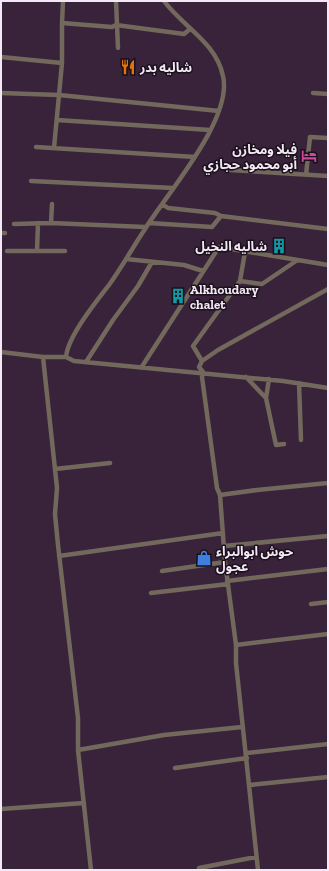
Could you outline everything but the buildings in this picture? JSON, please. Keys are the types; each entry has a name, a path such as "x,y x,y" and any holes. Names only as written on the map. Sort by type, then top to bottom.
{"street":[{"path":"54,148 62,63 62,23 64,1"},
{"path":"116,1 118,48"},
{"path":"66,357 67,351 81,324 126,259 147,225 195,157 219,111 223,96 223,75 209,46 174,14 164,1"},
{"path":"62,23 112,27 116,25 184,34 190,29"},
{"path":"1,57 62,63"},
{"path":"1,93 59,95 219,111"},
{"path":"314,93 328,94"},
{"path":"57,120 210,130"},
{"path":"306,175 310,137 328,138"},
{"path":"36,147 195,157"},
{"path":"230,170 328,176"},
{"path":"31,181 173,188"},
{"path":"51,223 52,204"},
{"path":"162,204 168,208 215,213 221,216 328,229"},
{"path":"14,224 51,223 212,227 221,216"},
{"path":"37,251 38,223"},
{"path":"141,368 219,247 296,261 328,265"},
{"path":"7,251 66,251"},
{"path":"202,361 193,346 240,281 245,252"},
{"path":"126,259 184,265 203,271"},
{"path":"240,281 262,284 296,261"},
{"path":"86,362 112,320 138,286 152,262"},
{"path":"258,870 247,755 242,727 236,663 236,645 225,562 220,496 217,488 202,377 203,372 199,367 202,361 218,350 328,289"},
{"path":"1,352 43,357 66,357 74,361 141,368 203,372 269,379 328,388"},
{"path":"43,357 57,488 55,514 78,718 78,750 91,870"},
{"path":"246,377 266,398"},
{"path":"269,379 266,398 276,445 284,444"},
{"path":"299,383 301,440"},
{"path":"55,469 110,463"},
{"path":"220,496 328,483"},
{"path":"59,556 223,533"},
{"path":"224,546 328,536"},
{"path":"162,571 225,562"},
{"path":"151,593 328,568"},
{"path":"311,604 328,602"},
{"path":"236,645 328,634"},
{"path":"78,750 164,735 242,727"},
{"path":"175,768 247,755 328,744"},
{"path":"250,784 328,778"},
{"path":"1,809 84,803"},
{"path":"199,868 256,857"}],"place":[{"name":"شاليه بدر","path":"128,67"},
{"name":"فيلا ومخازن أبو محمود حجازي","path":"309,156"},
{"name":"شاليه النخيل","path":"279,246"},
{"name":"Alkhoudary chalet","path":"178,296"},
{"name":"حوش ابوالبراء عجول","path":"204,558"}]}
